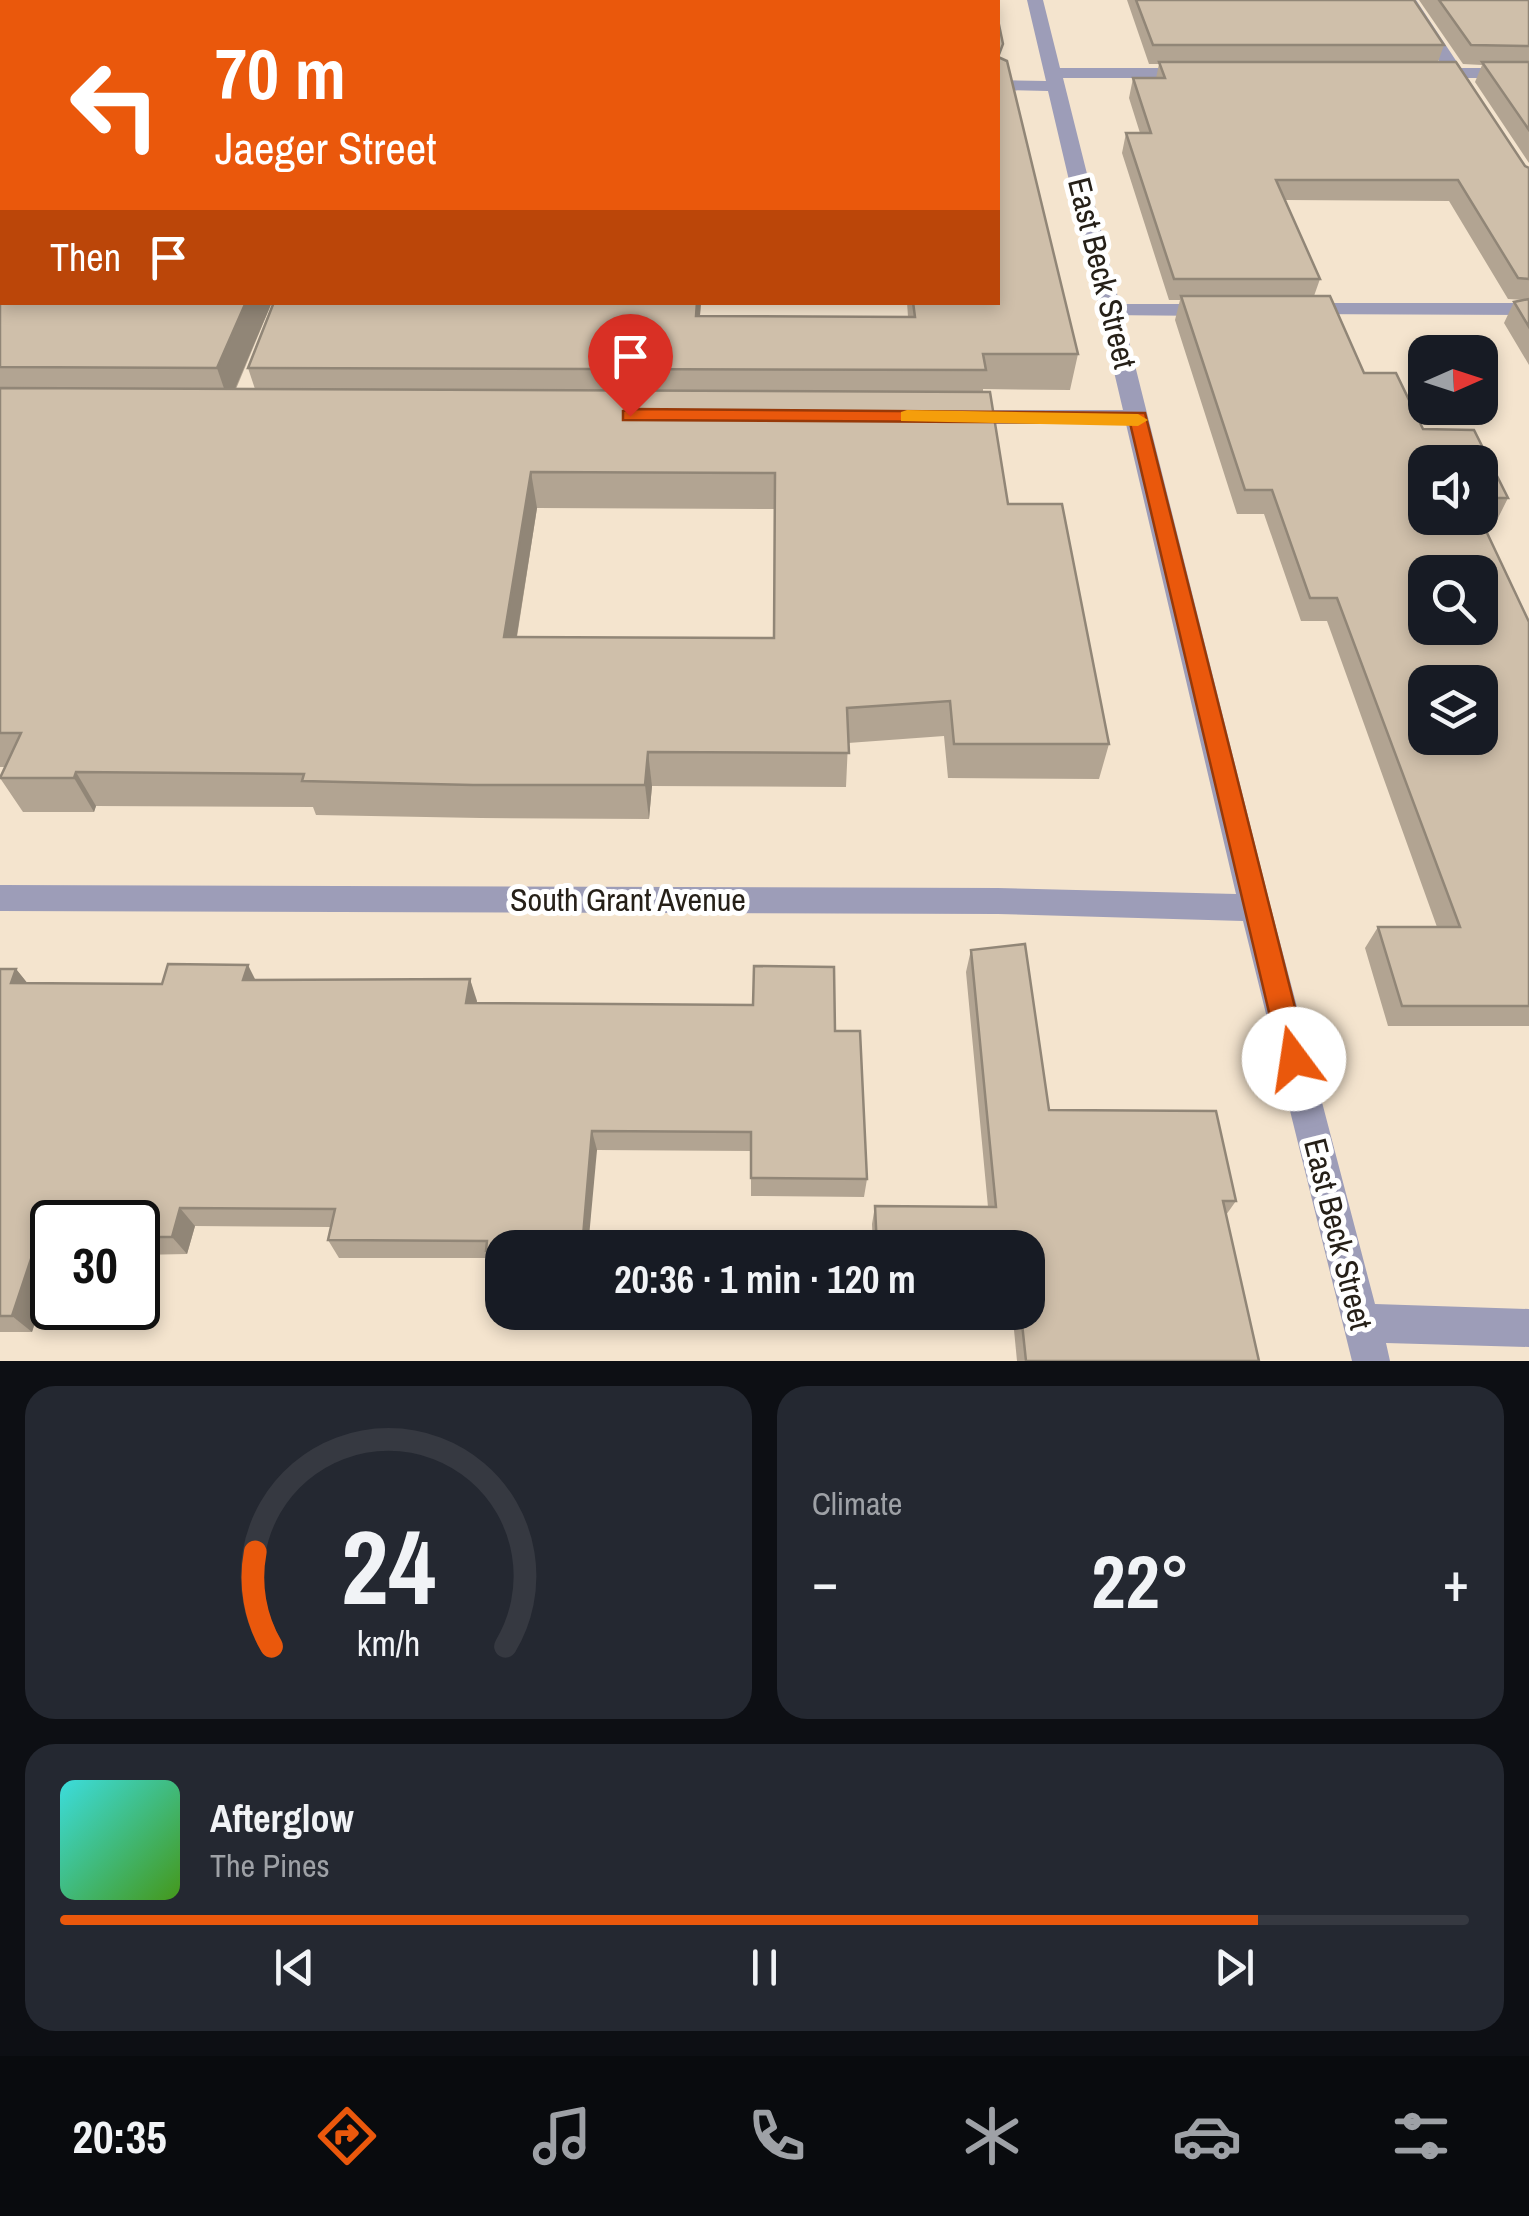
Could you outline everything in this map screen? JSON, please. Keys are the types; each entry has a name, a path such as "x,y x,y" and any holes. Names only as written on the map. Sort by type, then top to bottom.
{"street":[{"name":"East Beck Street","path":"1036,0 1255,908 1370,1361"},
{"path":"1408,0 1476,105"},
{"path":"1000,85 1207,73"},
{"path":"1398,73 1529,73"},
{"path":"1270,310 1529,309"},
{"path":"1111,310 1230,310"},
{"path":"938,416 1138,417"},
{"name":"South Grant Avenue","path":"0,898 978,901 1255,908"},
{"path":"1361,1323 1529,1328"}],"building":[{"path":"1136,0 1414,0 1444,45 1153,45"},
{"path":"1439,0 1529,0 1529,46 1471,45"},
{"path":"1000,58 1007,61 1078,354 983,354 986,370 248,368 273,305 697,305 696,316 915,317 913,305 1000,305"},
{"path":"1159,62 1456,62 1529,168 1529,279 1518,278 1458,180 1276,180 1320,279 1174,279 1126,133 1151,133 1133,78 1165,78"},
{"path":"1482,62 1529,62 1529,130"},
{"path":"1181,296 1330,296 1364,373 1396,373 1408,398 1408,425 1474,430 1482,445 1408,445 1408,535 1488,535 1497,555 1408,555 1408,645 1498,645 1498,556 1529,622 1529,1006 1402,1006 1378,927 1460,927 1337,598 1310,598 1272,490 1245,490"},
{"path":"1529,299 1529,327 1514,302"},
{"path":"0,305 245,305 217,368 0,367"},
{"path":"0,388 990,392 1008,504 1062,504 1109,744 954,744 950,701 847,708 849,753 648,752 645,785 473,785 302,781 304,774 76,772 74,778 0,778 21,733 0,733","holes":["531,472 775,473 774,638 504,637"]},
{"path":"1498,478 1508,498 1498,498"},
{"path":"1025,944 1049,1110 1216,1111 1236,1201 1223,1201 1259,1361 1026,1361 1023,1330 1045,1330 1045,1230 876,1230 875,1206 996,1207 971,950"},
{"path":"168,964 248,965 243,980 470,979 466,1003 753,1005 754,966 834,967 835,1031 860,1031 867,1179 751,1178 751,1132 592,1131 584,1230 485,1230 485,1241 328,1240 335,1209 180,1208 172,1237 160,1237 160,1200 30,1200 30,1262 12,1316 0,1316 0,969 16,969 11,983 162,984"}],"slow traffic":[{"path":"907,416 1138,420"}],"route":[{"path":"630,416 1138,417 1294,1059"}]}
